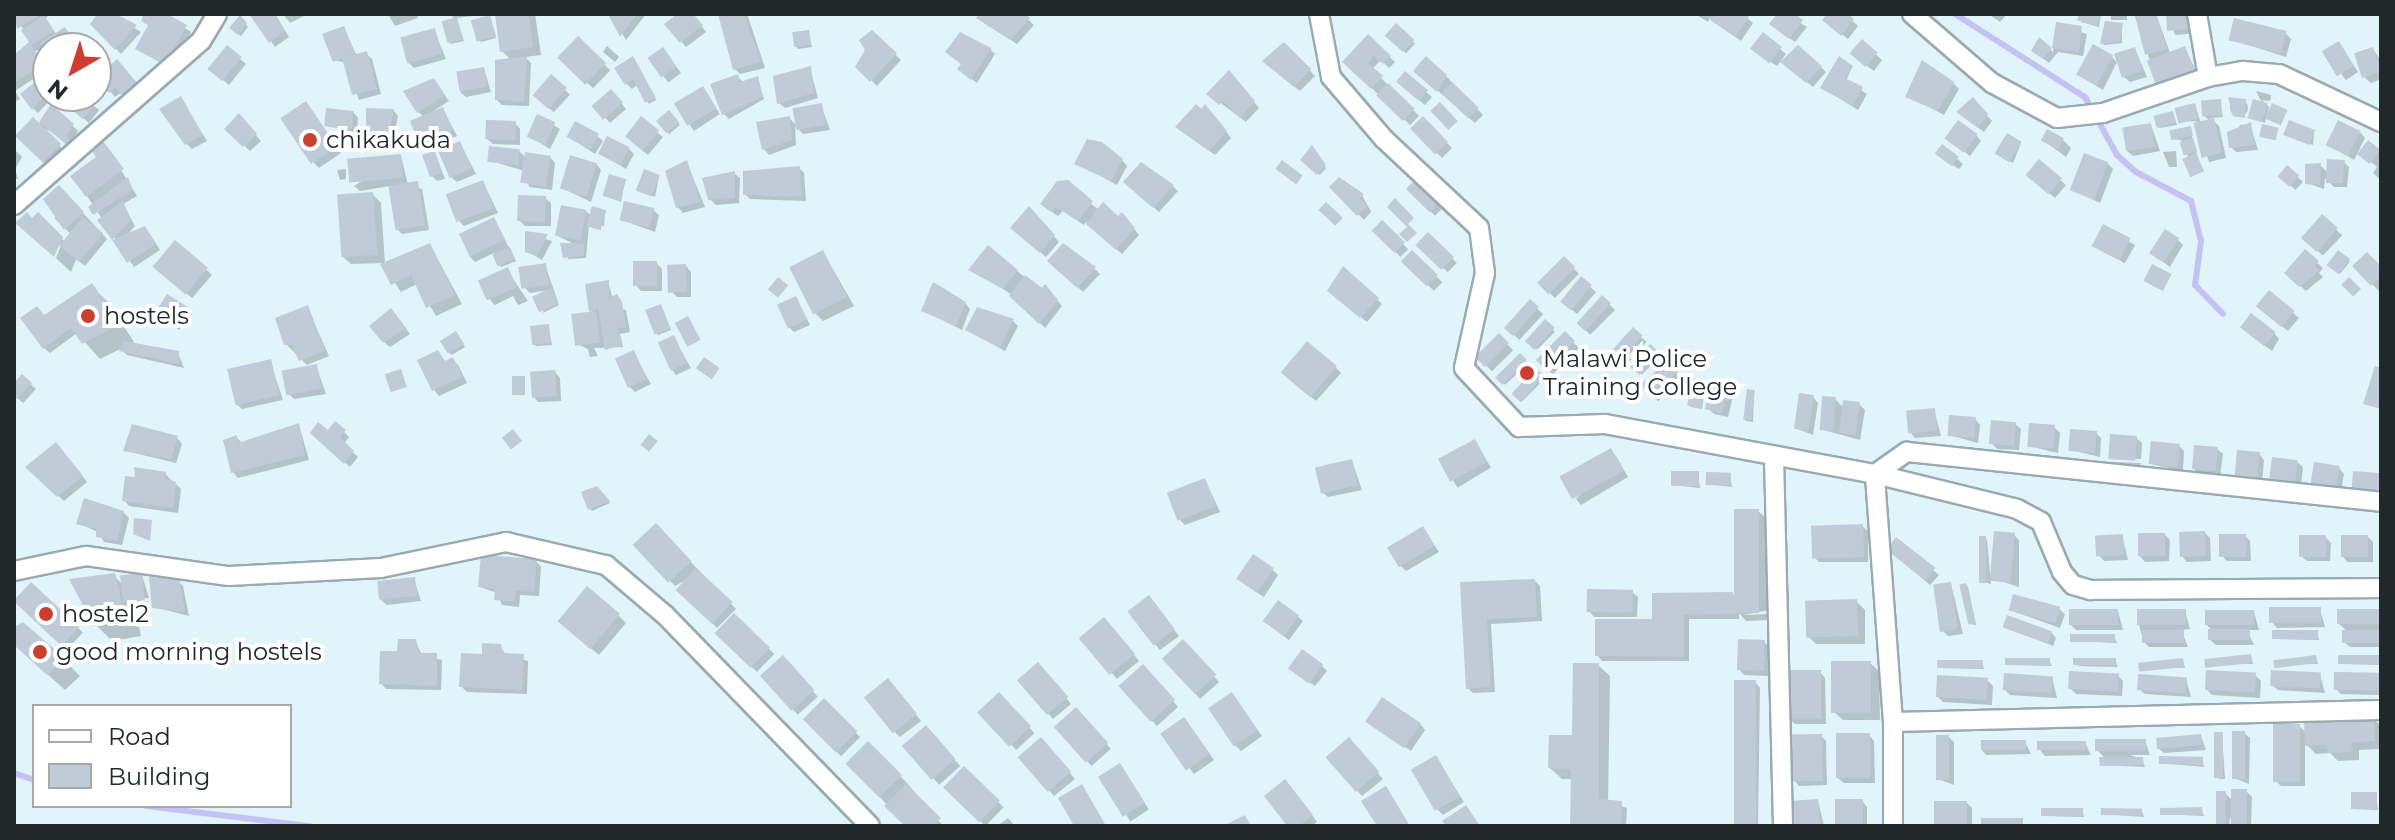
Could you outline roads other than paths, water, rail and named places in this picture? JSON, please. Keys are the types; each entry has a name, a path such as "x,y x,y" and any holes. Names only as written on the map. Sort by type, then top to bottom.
{"street":[{"path":"14,205 201,41 217,14"},
{"path":"1319,14 1331,77 1384,139 1479,228 1485,273 1464,368 1519,427 1605,424 1875,474 2031,513 2041,522 2062,572 2073,585 2091,590 2381,588"},
{"path":"1912,14 1992,83 2041,113 2073,118 2103,113 2208,77 2279,74 2381,122"},
{"path":"2197,14 2208,77"},
{"path":"1875,474 1907,452 2381,502"},
{"path":"1774,457 1783,826"},
{"path":"1875,474 1893,722 1893,826"},
{"path":"14,571 86,556 229,576 366,569 506,542 606,565 665,615 870,826"},
{"path":"1893,722 2381,710"}],"waterway":[{"path":"1955,14 2085,97 2117,155 2136,172 2191,201 2201,241 2195,285 2223,314"},
{"path":"14,773 32,779"},
{"path":"162,808 310,826"}],"place":[{"name":"chikakuda","path":"310,140"},
{"name":"hostels","path":"88,316"},
{"name":"Malawi Police Training College","path":"1527,373"},
{"name":"hostel2","path":"46,614"},
{"name":"good morning hostels","path":"40,652"}]}
